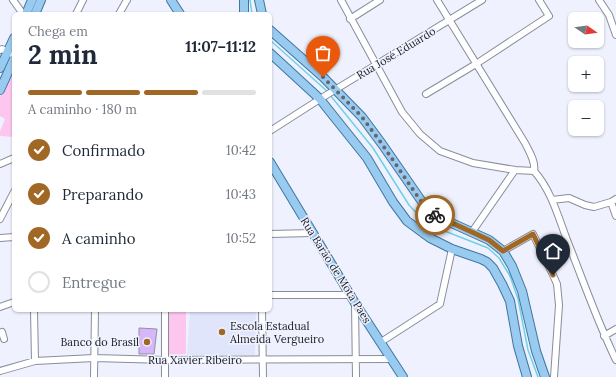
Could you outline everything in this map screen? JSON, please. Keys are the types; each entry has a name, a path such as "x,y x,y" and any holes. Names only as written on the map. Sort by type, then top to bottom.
{"main road":[{"path":"25,12 32,0"},
{"path":"36,12 41,0"},
{"path":"171,0 179,12"},
{"path":"244,0 244,12"},
{"path":"259,0 262,12"},
{"path":"272,32 323,77 362,117 427,209 434,215 489,240 503,251 512,266 522,291 536,351 545,377"},
{"path":"1,65 12,42"},
{"path":"272,55 320,99 367,158 393,202 407,221 430,238 452,249 488,262 497,275 510,301 518,346 527,377"},
{"path":"0,90 12,66"},
{"name":"Rua Barão de Mota Paes","path":"272,165 355,303 403,377"}],"street":[{"path":"13,0 22,12"},
{"path":"77,12 83,0"},
{"path":"120,12 127,0"},
{"path":"341,0 402,112 420,134 440,151 473,163 515,170 534,171"},
{"path":"350,19 380,0"},
{"path":"437,0 530,153 534,171 552,200 604,336 616,360"},
{"name":"Rua José Eduardo","path":"272,130 482,0"},
{"path":"426,94 476,64 548,16 539,0"},
{"path":"599,0 609,15 616,35"},
{"path":"1,65 12,64"},
{"path":"0,164 12,159"},
{"path":"472,232 515,170"},
{"path":"0,219 12,196"},
{"path":"552,200 569,198 594,207 613,201 616,216"},
{"path":"272,234 312,233"},
{"path":"503,251 533,234 557,284 559,305 554,377"},
{"path":"0,238 12,237"},
{"path":"381,342 440,304 452,249"},
{"path":"272,295 351,295"},
{"path":"0,307 12,303"},
{"path":"355,303 356,377"},
{"path":"34,312 35,361"},
{"path":"94,312 94,377"},
{"path":"165,312 165,377"},
{"path":"262,312 264,377"},
{"path":"604,336 616,329"},
{"path":"0,333 2,332 4,339"},
{"name":"Rua Xavier Ribeiro","path":"0,371 35,361 94,358 165,360 392,359"}],"shaded area":[{"path":"12,72 12,137 0,136 0,131 5,119 0,116 0,97"},
{"path":"168,312 186,312 186,354 167,355"},
{"name":"Escola Estadual Almeida Vergueiro","path":"190,312 256,312 255,355 187,356"}],"building":[{"name":"Banco do Brasil","path":"139,328 157,329 154,354 139,354"}],"waterway":[{"path":"250,0 252,12"},
{"path":"272,42 328,92"},
{"path":"330,95 373,148 409,205 422,219 437,228 488,248 499,258 510,276 518,299 528,350 538,377"}],"way so far":[{"path":"323,77 362,117 418,197 427,209 435,215"}],"place":[{"name":"Escola Estadual Almeida Vergueiro","path":"222,332"},
{"name":"Banco do Brasil","path":"147,342"}],"route":[{"path":"435,215 489,240 503,251 533,234 553,275"}]}
